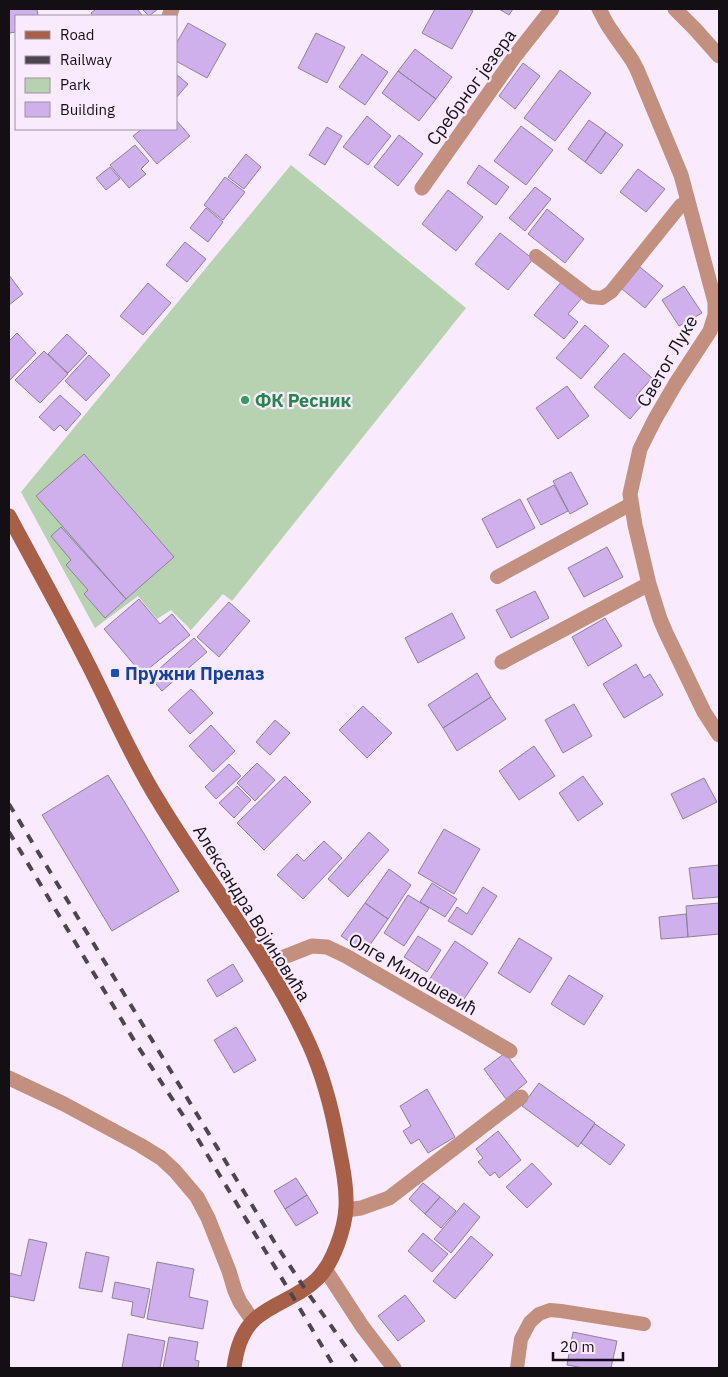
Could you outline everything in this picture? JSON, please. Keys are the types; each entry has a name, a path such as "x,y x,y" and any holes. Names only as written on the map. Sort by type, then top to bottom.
{"street":[{"name":"Сребрног језера","path":"422,188 515,56 552,9"},
{"name":"Светог Луке","path":"599,9 610,30 636,65 680,175 715,302 715,315 710,331 676,383 640,449 632,485 631,504 649,584 666,634 704,712 719,735"},
{"path":"675,9 719,56"},
{"name":"Александра Војиновића","path":"9,516 157,800 266,964 309,1044 324,1083 335,1126 346,1193 346,1210 333,1257 326,1269"},
{"path":"502,662 649,584"},
{"name":"Олге Милошевић","path":"266,964 312,946 327,947 355,961 510,1051"},
{"path":"9,1078 64,1104 140,1145 161,1158 175,1171 197,1197 208,1218 235,1291 253,1321"},
{"path":"346,1210 361,1208 389,1198 521,1097"},
{"path":"234,1368 239,1346 253,1321 305,1289 326,1269 362,1326 394,1368"}],"lane":[{"path":"536,256 590,297 602,298 611,292 674,213 681,205 687,202"},
{"path":"497,578 631,504"},
{"path":"518,1368 521,1338 524,1330 539,1314 550,1310 644,1324"}],"green space":[{"name":"ФК Ресник","path":"291,165 466,308 232,601 223,594 191,630 171,610 157,619 138,596 95,628 21,492"}],"building":[{"path":"9,9 37,9 38,15 15,15 15,32 9,33"},
{"path":"96,9 137,9 142,15 92,15 91,13"},
{"path":"142,9 158,9 150,15"},
{"path":"435,9 469,9 473,11 452,49 422,33"},
{"path":"499,9 513,9 509,15"},
{"path":"188,23 226,44 207,78 178,62 178,40"},
{"path":"316,33 345,47 327,83 298,68"},
{"path":"415,49 452,77 436,99 398,71"},
{"path":"362,54 388,72 365,105 339,87"},
{"path":"523,63 540,76 515,109 499,96"},
{"path":"560,70 591,93 555,141 524,118"},
{"path":"398,71 436,99 419,121 382,93"},
{"path":"178,76 188,84 178,96"},
{"path":"367,116 391,136 368,165 343,147"},
{"path":"589,120 606,132 585,162 568,149"},
{"path":"178,122 190,136 157,164 133,136 141,130 178,130"},
{"path":"521,126 553,150 526,185 494,161"},
{"path":"327,127 342,136 325,165 309,155"},
{"path":"606,132 623,145 601,174 585,162"},
{"path":"399,135 423,154 398,186 374,167"},
{"path":"135,145 149,161 141,169 146,174 129,188 110,165"},
{"path":"246,154 261,167 244,189 228,177"},
{"path":"479,165 509,187 496,205 467,183"},
{"path":"110,167 120,179 106,190 96,178"},
{"path":"638,169 665,189 646,212 620,192"},
{"path":"225,177 245,192 223,220 204,205"},
{"path":"535,187 551,199 525,231 509,218"},
{"path":"448,190 483,217 456,251 422,224"},
{"path":"206,208 223,222 208,242 190,228"},
{"path":"547,209 584,239 565,263 528,234"},
{"path":"500,233 533,259 508,290 475,264"},
{"path":"185,242 206,259 187,282 166,265"},
{"path":"640,267 663,286 645,308 622,289"},
{"path":"9,275 23,294 9,305"},
{"path":"562,281 582,298 568,314 578,322 564,339 534,315"},
{"path":"148,283 171,303 143,335 120,316"},
{"path":"684,286 702,313 679,326 662,300"},
{"path":"585,325 609,346 581,379 556,358"},
{"path":"17,333 36,353 9,381 9,341"},
{"path":"67,334 87,353 68,373 48,354"},
{"path":"44,351 68,374 40,403 15,380"},
{"path":"624,353 652,378 636,396 643,404 630,419 594,387"},
{"path":"89,355 110,375 86,401 65,381"},
{"path":"567,386 589,416 558,439 536,408"},
{"path":"60,395 81,414 66,431 60,425 54,431 39,417"},
{"path":"84,454 174,557 126,599 36,496"},
{"path":"571,472 588,504 570,514 553,481"},
{"path":"554,485 568,511 541,525 527,499"},
{"path":"520,499 535,528 497,548 482,519"},
{"path":"61,527 126,599 105,618 84,594 88,590 66,565 71,560 51,536"},
{"path":"607,547 623,577 584,597 568,568"},
{"path":"535,591 549,618 511,638 496,610"},
{"path":"139,599 160,624 172,614 190,635 142,674 104,629"},
{"path":"229,602 250,621 219,657 197,637"},
{"path":"452,613 465,638 418,663 405,638"},
{"path":"605,618 622,646 588,666 572,637"},
{"path":"194,638 207,652 162,691 150,677"},
{"path":"636,664 644,678 650,674 663,695 624,718 603,684"},
{"path":"477,673 491,697 443,728 428,705"},
{"path":"191,689 213,713 190,734 168,710"},
{"path":"491,697 506,719 457,751 443,728"},
{"path":"574,704 592,736 563,753 545,720"},
{"path":"363,706 392,733 367,758 339,730"},
{"path":"275,720 290,733 270,755 256,742"},
{"path":"211,725 235,751 213,772 189,746"},
{"path":"534,746 555,776 519,800 499,771"},
{"path":"257,763 275,780 255,801 237,783"},
{"path":"229,764 241,776 216,799 205,787"},
{"path":"108,775 179,891 112,931 42,815"},
{"path":"285,776 311,802 264,850 237,823"},
{"path":"583,776 603,804 578,821 559,793"},
{"path":"704,778 717,802 683,819 671,794"},
{"path":"237,786 251,800 234,818 219,803"},
{"path":"444,829 480,849 454,894 418,873"},
{"path":"369,832 389,850 348,897 328,879"},
{"path":"324,841 342,858 303,899 277,875 297,854 304,861"},
{"path":"719,865 719,897 693,899 689,868"},
{"path":"389,869 411,885 388,919 365,903"},
{"path":"432,883 457,899 445,917 420,902"},
{"path":"483,887 497,896 472,935 448,921 457,907 467,914"},
{"path":"408,895 429,908 404,946 384,933"},
{"path":"365,903 388,919 365,952 341,936"},
{"path":"719,903 719,934 688,937 686,906"},
{"path":"686,914 688,937 661,939 659,917"},
{"path":"418,936 441,950 427,972 404,957"},
{"path":"519,938 552,958 530,993 498,973"},
{"path":"455,941 488,963 460,1005 427,983"},
{"path":"233,964 243,981 217,997 207,980"},
{"path":"569,975 603,996 584,1025 551,1004"},
{"path":"236,1027 256,1060 234,1073 214,1040"},
{"path":"505,1053 527,1082 506,1099 484,1069"},
{"path":"539,1083 595,1123 578,1147 522,1106"},
{"path":"427,1089 455,1137 428,1153 419,1139 411,1144 403,1131 411,1126 400,1106"},
{"path":"595,1124 625,1145 610,1165 581,1143"},
{"path":"498,1131 521,1160 499,1178 495,1172 490,1176 478,1162 483,1158 476,1149"},
{"path":"532,1163 552,1184 527,1208 506,1187"},
{"path":"296,1178 307,1195 285,1209 274,1191"},
{"path":"423,1183 440,1197 425,1214 409,1199"},
{"path":"307,1195 318,1213 296,1226 285,1209"},
{"path":"440,1197 456,1211 441,1228 425,1214"},
{"path":"464,1203 480,1217 451,1253 434,1239"},
{"path":"423,1233 448,1254 432,1272 408,1251"},
{"path":"471,1236 493,1255 455,1299 433,1281"},
{"path":"29,1239 47,1243 34,1301 9,1296 9,1273 21,1276"},
{"path":"86,1252 109,1257 102,1292 79,1288"},
{"path":"157,1262 194,1269 189,1297 208,1301 203,1329 147,1319"},
{"path":"115,1282 150,1289 144,1318 131,1315 133,1302 112,1298"},
{"path":"405,1295 425,1321 398,1341 378,1316"},
{"path":"573,1332 617,1341 611,1368 584,1368 567,1365"},
{"path":"128,1334 165,1341 160,1368 122,1368"},
{"path":"169,1337 198,1342 195,1360 199,1361 198,1368 163,1368"}],"railway":[{"path":"9,804 275,1243 361,1368"},
{"path":"9,832 135,1042 190,1126 335,1368"}],"place":[{"name":"ФК Ресник","path":"245,400"},
{"name":"Пружни Прелаз","path":"115,673"}]}
